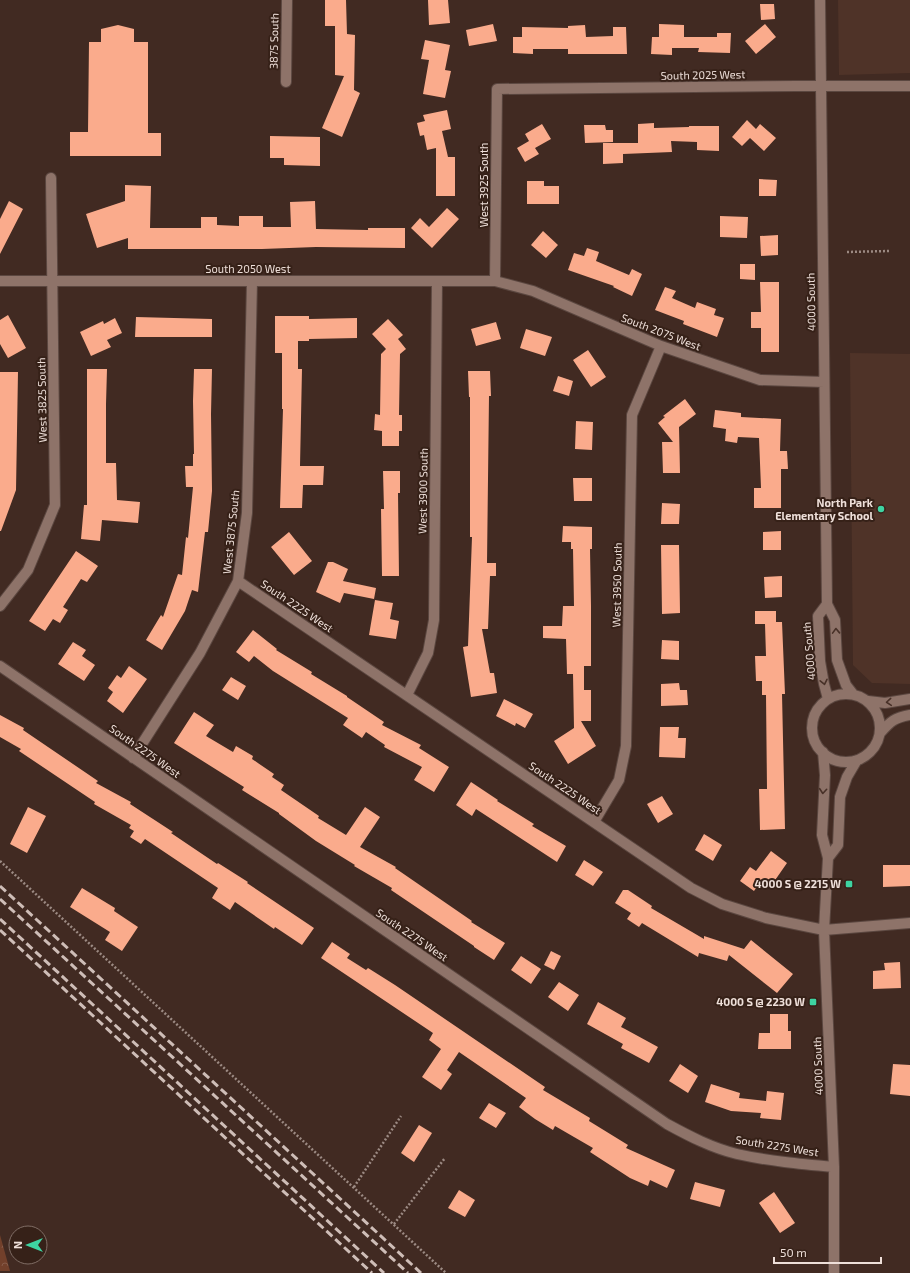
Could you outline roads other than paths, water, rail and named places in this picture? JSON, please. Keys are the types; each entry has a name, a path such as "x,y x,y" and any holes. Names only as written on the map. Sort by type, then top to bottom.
{"street":[{"name":"3875 South","path":"286,82 287,0"},
{"name":"4000 South","path":"820,0 827,604 835,620 837,660 846,685 853,694"},
{"name":"South 2025 West","path":"497,89 910,86"},
{"name":"West 3925 South","path":"495,281 497,89"},
{"name":"West 3825 South","path":"0,606 28,570 55,505 51,178"},
{"name":"South 2050 West","path":"0,281 495,281"},
{"name":"West 3875 South","path":"133,758 200,653 238,581 247,514 252,281"},
{"name":"West 3900 South","path":"407,695 428,653 434,620 437,281"},
{"name":"South 2075 West","path":"495,281 533,291 661,346 760,380 824,382"},
{"name":"West 3950 South","path":"594,822 619,780 626,746 632,415 661,346"},
{"name":"South 2225 West","path":"238,581 691,888 722,904 766,918 824,930 910,923"},
{"name":"4000 South","path":"827,604 818,616 820,661 828,699"},
{"name":"South 2275 West","path":"0,666 667,1124 701,1141 737,1154 796,1164 834,1167"},
{"path":"845,693 853,694 868,702 877,714 880,724 880,733 872,750 865,756 848,762 835,761 823,752 816,741 812,729 814,720 822,704 828,699 845,693"},
{"path":"868,702 885,703 910,699"},
{"path":"880,733 897,717 910,714"},
{"name":"4000 South","path":"823,752 825,775 822,835 828,858 824,930 834,1167 834,1273"},
{"name":"4000 South","path":"828,858 838,845 840,798 847,777 857,760"}],"railway":[{"path":"0,886 421,1273"},
{"path":"0,899 408,1273"},
{"path":"0,919 384,1273"},
{"path":"0,930 372,1273"}],"place":[{"name":"North Park Elementary School","path":"881,509"},
{"name":"4000 S @ 2215 W","path":"849,884"},
{"name":"4000 S @ 2230 W","path":"813,1002"}]}
